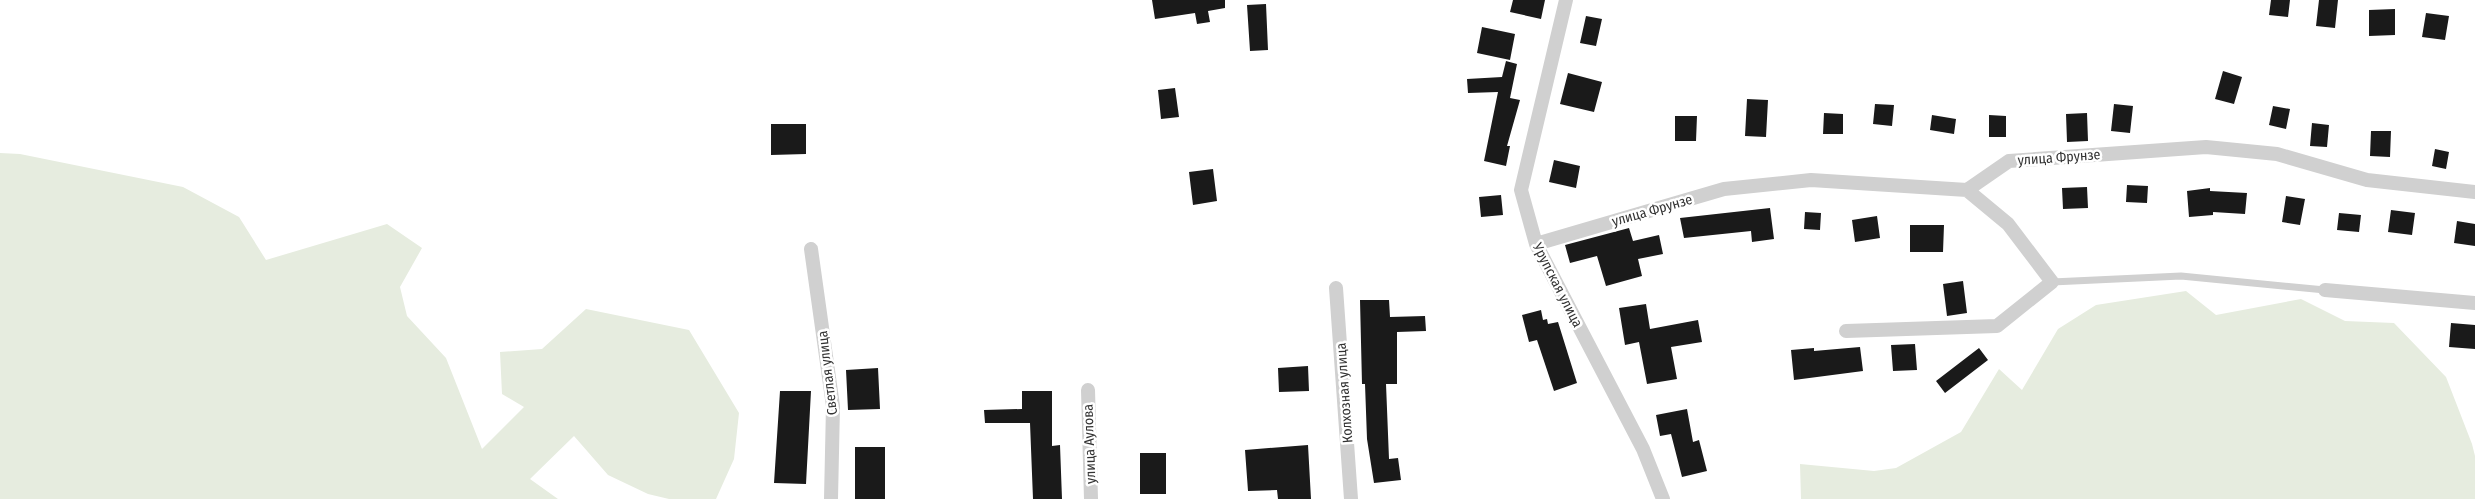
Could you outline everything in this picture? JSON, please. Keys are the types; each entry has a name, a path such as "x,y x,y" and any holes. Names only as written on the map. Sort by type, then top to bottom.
{"street":[{"name":"Урупская улица","path":"1566,0 1521,190 1536,244 1643,449 1663,499"},
{"name":"улица Фрунзе","path":"1536,244 1724,189 1811,180 1967,190 2009,161 2206,147 2278,154 2367,180 2475,192"},
{"path":"1846,331 1998,326 2052,282 2008,224 1967,190"},
{"name":"Светлая улица","path":"811,248 833,406 831,499"},
{"name":"Колхозная улица","path":"1336,288 1351,499"},
{"path":"2325,290 2475,303"},
{"name":"улица Аулова","path":"1088,390 1091,499"}],"lane":[{"path":"2052,282 2181,276 2325,290"}],"shaded area":[{"path":"0,153 20,154 183,187 239,217 266,260 387,224 422,248 400,287 407,316 446,358 482,449 524,407 502,394 500,352 542,349 586,309 689,330 739,413 734,459 716,499 669,499 648,494 608,475 574,436 530,479 558,499 0,499"},
{"path":"2186,291 2216,315 2301,299 2345,321 2394,323 2446,377 2475,456 2475,499 1801,499 1800,464 1874,471 1896,468 1961,432 1999,369 2022,390 2058,329 2096,305"}],"building":[{"path":"1152,0 1225,0 1225,8 1208,11 1210,22 1197,24 1195,13 1155,19"},
{"path":"1513,0 1545,0 1541,19 1510,12"},
{"path":"2271,0 2290,0 2288,17 2269,15"},
{"path":"2319,0 2338,0 2335,28 2316,26"},
{"path":"1266,4 1268,50 1250,51 1247,5"},
{"path":"2395,9 2395,35 2369,36 2369,10"},
{"path":"2426,13 2449,16 2445,40 2422,37"},
{"path":"1586,16 1602,19 1596,46 1580,43"},
{"path":"1482,27 1515,34 1510,60 1477,53"},
{"path":"1506,61 1517,64 1510,98 1520,100 1507,146 1510,146 1506,166 1484,161 1498,92 1468,93 1467,79 1502,77"},
{"path":"2223,71 2242,77 2234,104 2215,99"},
{"path":"1568,73 1602,82 1594,112 1560,104"},
{"path":"1175,88 1179,117 1161,119 1158,90"},
{"path":"1747,99 1768,100 1766,137 1745,136"},
{"path":"1875,104 1894,105 1892,126 1873,124"},
{"path":"2114,104 2133,106 2130,133 2111,131"},
{"path":"2273,106 2290,109 2286,129 2269,125"},
{"path":"1824,113 1843,114 1843,134 1823,134"},
{"path":"2087,113 2088,141 2067,142 2066,114"},
{"path":"1932,115 1956,119 1954,134 1930,130"},
{"path":"1989,115 2006,116 2006,137 1989,137"},
{"path":"1675,116 1697,116 1696,141 1675,141"},
{"path":"2312,123 2329,125 2327,147 2310,146"},
{"path":"771,124 806,124 806,154 771,155"},
{"path":"2371,131 2391,131 2390,157 2370,156"},
{"path":"2435,149 2449,152 2446,169 2432,166"},
{"path":"1554,160 1580,166 1576,188 1549,182"},
{"path":"1213,169 1217,201 1193,205 1189,172"},
{"path":"2127,185 2148,186 2147,203 2126,202"},
{"path":"2087,187 2088,208 2063,209 2062,188"},
{"path":"2210,188 2210,191 2247,193 2245,214 2213,212 2213,215 2189,217 2187,191"},
{"path":"1501,195 1503,215 1481,217 1479,197"},
{"path":"2286,196 2305,199 2300,225 2282,222"},
{"path":"1770,208 1774,239 1752,242 1751,231 1684,238 1680,218"},
{"path":"2391,210 2415,213 2412,235 2388,232"},
{"path":"1805,212 1821,213 1820,230 1804,229"},
{"path":"2339,213 2361,215 2359,232 2337,230"},
{"path":"1877,216 1880,238 1855,242 1852,220"},
{"path":"2457,221 2475,224 2475,246 2454,243"},
{"path":"1910,225 1944,225 1943,252 1910,252"},
{"path":"1629,228 1633,241 1659,235 1663,254 1638,259 1642,276 1606,286 1597,256 1570,263 1565,245"},
{"path":"1963,281 1967,313 1947,316 1943,284"},
{"path":"1360,300 1389,300 1390,317 1425,316 1426,331 1397,332 1397,384 1386,384 1389,459 1398,458 1401,480 1374,483 1367,439 1365,384 1362,384"},
{"path":"1646,304 1650,329 1698,320 1702,342 1671,347 1677,379 1647,384 1639,342 1625,345 1619,308"},
{"path":"1541,310 1543,320 1547,319 1548,324 1558,322 1577,383 1554,391 1537,340 1529,342 1522,315"},
{"path":"2451,323 2475,325 2475,349 2449,347"},
{"path":"1915,344 1917,370 1893,371 1891,345"},
{"path":"1860,347 1863,371 1794,380 1791,350 1814,348 1814,351"},
{"path":"1979,348 1988,360 1945,393 1936,381"},
{"path":"1308,366 1309,391 1279,392 1278,368"},
{"path":"878,368 880,409 848,410 846,370"},
{"path":"780,391 811,391 806,484 774,483"},
{"path":"1022,391 1052,391 1052,446 1060,445 1062,499 1033,499 1030,423 985,423 984,410 1022,409"},
{"path":"1687,409 1693,442 1699,440 1707,471 1682,477 1671,434 1660,436 1656,415"},
{"path":"1308,445 1311,499 1278,499 1277,490 1248,491 1245,450"},
{"path":"855,447 885,447 885,499 855,499"},
{"path":"1140,453 1166,453 1166,494 1140,494"}]}
